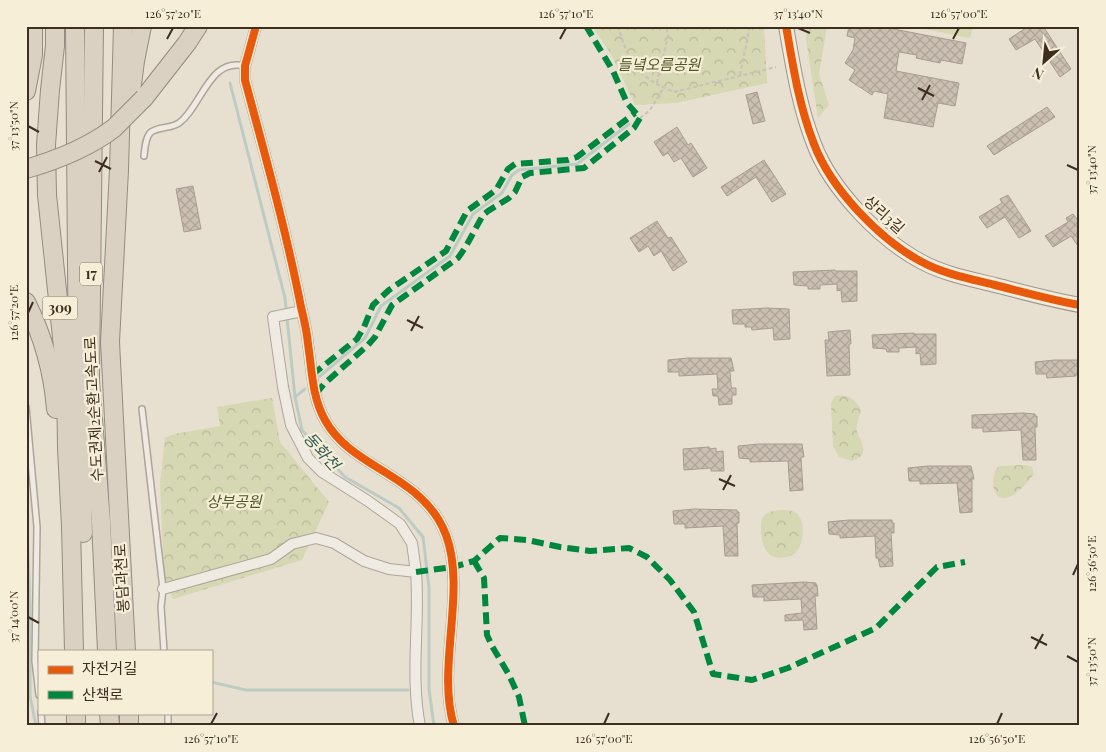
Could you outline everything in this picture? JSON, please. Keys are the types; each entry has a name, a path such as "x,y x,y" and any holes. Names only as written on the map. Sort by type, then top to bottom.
{"highway":[{"path":"26,92 33,55 33,26"},
{"name":"309","path":"40,26 50,90 46,145 47,195 66,375 67,448 77,522 74,650"},
{"path":"50,90 55,46 55,26"},
{"name":"수도권제2순환고속도로","path":"75,26 78,382 77,522"},
{"name":"수도권제2순환고속도로","path":"94,26 90,380 101,522 107,650"},
{"path":"119,170 123,26"},
{"path":"119,170 134,61 142,26"},
{"path":"26,169 50,162 84,148 113,128 144,98 198,26"},
{"name":"봉담과천로","path":"119,170 110,342 126,650"},
{"path":"26,302 46,348 54,385 57,426 77,522"},
{"name":"17","path":"77,522 84,650"}],"street":[{"path":"256,26 245,66 245,80 288,242 300,312 308,342 313,389 325,422 341,441 412,490 436,514 446,536 453,567 449,681 454,726"},
{"name":"상리3길","path":"786,26 799,97 814,145 835,184 855,210 906,252 933,267 1058,301 1080,305"},
{"path":"300,312 273,317 283,387 291,425 308,458 322,472 400,524 412,543 418,592 415,680 416,706 420,726"},
{"path":"163,589 271,559 292,544 316,538 334,543 364,561 388,569 416,572"}],"lane":[{"path":"144,156 149,135 154,130 172,127 188,115 208,83 223,68 236,64 245,66"},
{"path":"26,407 37,527 35,661 38,686"},
{"path":"142,409 163,589 161,607 164,650"}],"path":[{"path":"618,26 628,56 636,68 657,83 677,92 776,67"},
{"path":"657,83 668,36 666,26"},
{"path":"740,75 750,26"},
{"path":"640,118 650,110 664,87"}],"green space":[{"name":"들녘오름공원","path":"592,26 764,26 767,83 676,103 635,105 611,54"},
{"path":"807,26 827,26 819,74 829,105 818,118 806,39"},
{"path":"910,26 973,26 970,38"},
{"path":"842,395 854,400 861,411 856,428 862,442 863,451 862,455 852,461 839,457 833,446 831,403 835,396"},
{"name":"상부공원","path":"272,398 280,442 329,502 302,560 173,599 164,578 160,484 165,438 174,434 220,426 217,407"},
{"path":"1026,465 1032,467 1034,474 1023,487 1007,498 997,495 993,480 997,468 999,466"},
{"path":"785,510 796,513 801,521 803,532 799,548 789,556 782,558 770,555 764,547 761,536 761,524 766,514"}],"building":[{"path":"849,26 878,26 966,43 962,64 941,60 940,63 916,58 917,55 899,52 896,71 959,83 955,106 938,103 933,127 884,118 888,94 874,91 872,95 849,80 855,70 845,63 853,50 855,38 847,36"},
{"path":"1029,26 1043,26 1071,69 1060,77 1035,39 1016,50 1009,39"},
{"path":"757,92 765,121 753,124 746,95"},
{"path":"1047,107 1055,117 994,155 987,146"},
{"path":"677,127 688,145 691,143 707,168 693,177 681,158 674,162 668,153 663,156 654,142"},
{"path":"764,160 786,194 772,202 756,177 727,196 721,187"},
{"path":"193,186 201,229 184,232 176,189"},
{"path":"1008,195 1031,231 1019,238 1005,217 987,228 979,217 1002,203 1000,199"},
{"path":"1073,214 1080,223 1080,249 1071,236 1053,247 1045,236 1068,222 1066,218"},
{"path":"657,221 668,238 671,237 687,262 673,271 661,251 654,256 648,246 639,252 630,238"},
{"path":"857,271 857,301 842,302 841,290 837,291 837,284 820,285 820,289 808,289 808,286 794,285 793,272"},
{"path":"789,309 790,339 774,340 773,328 752,330 751,327 745,327 745,324 733,324 732,310"},
{"path":"850,330 850,375 827,376 825,340 829,340 828,332"},
{"path":"936,334 936,364 921,365 920,353 916,354 916,347 899,348 899,352 887,352 886,349 873,348 872,335"},
{"path":"731,358 734,371 730,371 731,385 732,388 736,388 736,395 732,395 732,404 719,405 718,396 713,396 712,389 718,389 717,374 679,376 679,372 668,372 668,360"},
{"path":"1080,360 1080,373 1076,374 1076,376 1047,378 1046,374 1036,374 1035,362"},
{"path":"1035,414 1037,416 1037,427 1035,427 1036,460 1023,460 1021,430 983,432 983,428 972,428 972,415"},
{"path":"802,444 804,457 801,457 803,490 790,491 788,461 750,462 750,459 739,458 738,446"},
{"path":"709,447 710,449 716,448 716,452 723,451 724,471 711,471 711,468 684,470 683,449"},
{"path":"971,466 974,479 972,479 972,512 960,513 957,483 920,484 920,481 909,481 908,468"},
{"path":"694,509 737,510 739,512 739,523 737,523 738,556 725,556 723,526 685,528 685,524 674,524 673,511"},
{"path":"892,520 892,523 894,523 894,533 891,533 893,566 880,567 878,558 876,558 875,536 840,538 840,535 829,534 828,522"},
{"path":"816,583 817,585 818,596 815,596 817,629 804,630 803,620 785,621 785,615 802,613 801,599 764,601 764,597 753,597 752,585"}],"waterway":[{"name":"동화천","path":"230,83 285,298 295,397 302,430 345,477 399,508 423,537 429,587 429,689 434,726"},
{"path":"320,376 365,338 381,306 450,256 473,214 502,193 512,175 519,170 577,164 629,124"},
{"path":"295,397 305,389"},
{"path":"26,502 30,605 30,696 36,726"},
{"path":"212,682 246,690 408,690"}],"marked path":[{"path":"316,394 324,384 375,337 392,305 458,258 483,215 509,198 515,192 522,177 530,173 584,168 634,128 640,118 627,103 613,71 586,26"},
{"path":"312,375 357,339 373,305 389,290 446,251 467,211 496,190 508,169 515,164 568,160 577,157 635,113"},
{"path":"416,572 453,567 474,561 500,538 527,540 590,551 629,548 647,557 670,580 694,612 713,674 752,680 788,668 876,628 937,567 965,562"},
{"path":"474,561 484,578 487,635 519,697 525,726"}],"cycle path":[{"path":"256,26 245,66 245,80 289,250 306,330 317,402 325,420 337,437 352,450 405,485 421,498 435,515 446,535 452,557 454,580 448,680 449,703 454,726"},
{"path":"786,26 800,101 814,144 832,178 859,212 874,227 906,252 939,270 1037,296 1080,305"}]}
